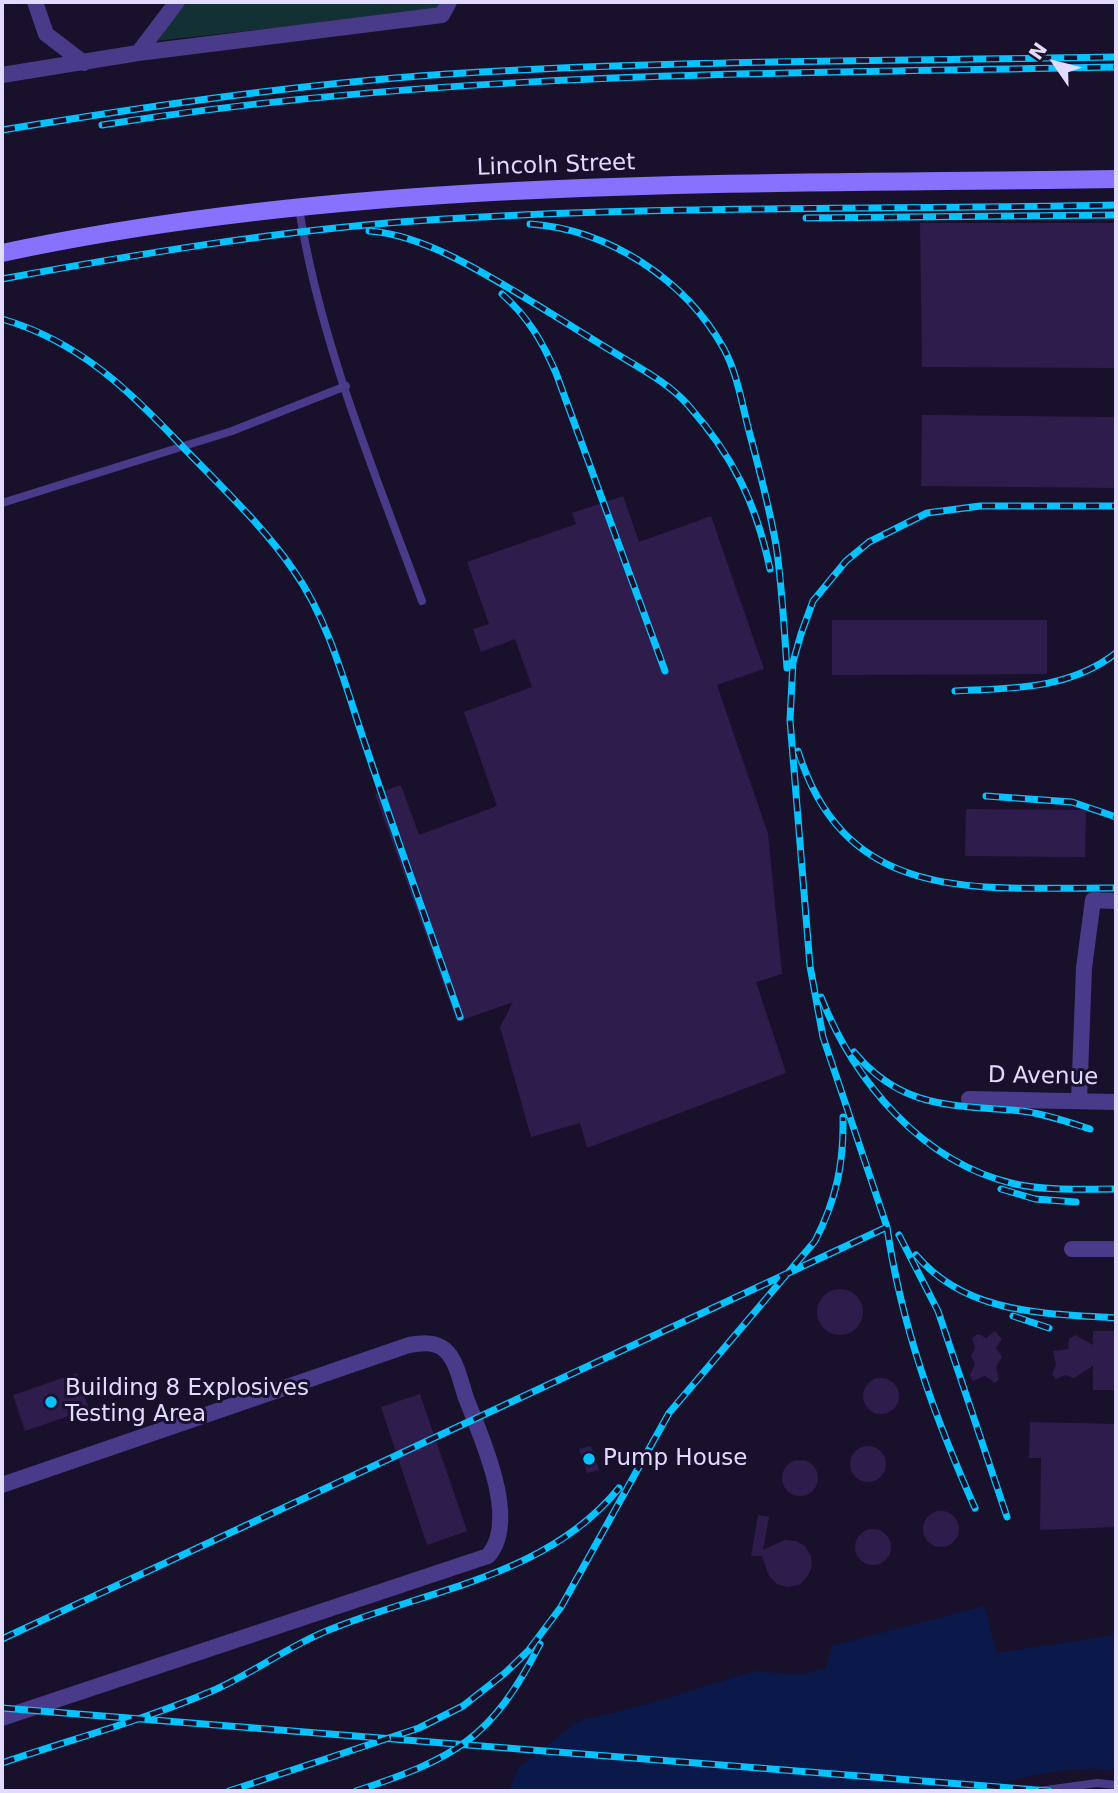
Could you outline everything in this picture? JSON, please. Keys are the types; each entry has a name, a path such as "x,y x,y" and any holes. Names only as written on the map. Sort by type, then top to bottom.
{"main road":[{"name":"Lincoln Street","path":"2,253 126,232 299,208 443,195 590,188 1116,179"}],"street":[{"path":"35,2 46,34 84,63"},
{"path":"138,53 177,2"},
{"path":"2,75 446,8"},
{"path":"1079,1101 1084,968 1093,900 1116,901"},
{"name":"D Avenue","path":"969,1099 1116,1102"},
{"path":"1072,1249 1116,1249"},
{"path":"2,1485 409,1345 422,1343 436,1344 452,1358 493,1470 499,1507 497,1546 488,1556 2,1718"}],"lane":[{"path":"299,208 307,264 346,386 422,601"},
{"path":"2,503 232,431 346,386"},
{"path":"1039,1791 1097,1783 1116,1785"}],"green space":[{"path":"173,2 449,2 445,9 146,42"}],"water":[{"path":"984,1606 997,1653 1116,1635 1116,1770 1063,1770 975,1791 509,1791 518,1768 579,1721 648,1704 755,1671 802,1675 826,1668 832,1646"}],"building":[{"path":"920,223 1116,223 1116,368 922,367"},
{"path":"922,415 1116,417 1116,488 921,486"},
{"path":"623,496 639,542 711,516 764,669 717,685 768,834 782,974 756,982 786,1073 587,1148 580,1123 531,1137 500,1027 513,1002 457,1022 375,794 401,785 419,835 497,806 464,712 532,687 515,639 481,652 473,629 489,624 467,562 576,524 572,513"},
{"path":"832,620 1047,620 1047,674 832,675"},
{"path":"966,809 1086,810 1085,857 965,856"},
{"path":"840,1289 856,1296 863,1312 856,1328 840,1335 824,1328 817,1312 824,1296"},
{"path":"995,1331 1002,1339 996,1348 1002,1357 996,1367 999,1379 995,1383 985,1376 973,1381 970,1375 975,1364 971,1356 975,1348 972,1338 978,1334 986,1338"},
{"path":"1093,1331 1116,1331 1116,1390 1093,1390 1093,1366 1074,1378 1065,1375 1056,1379 1052,1374 1056,1365 1053,1351 1068,1349 1069,1339 1075,1335 1093,1345"},
{"name":"Building 8 Explosives Testing Area","path":"77,1373 89,1409 25,1431 13,1395"},
{"path":"881,1378 894,1383 899,1396 894,1409 881,1414 868,1409 863,1396 868,1383"},
{"path":"420,1394 467,1531 427,1545 381,1407"},
{"path":"1030,1422 1116,1424 1116,1527 1040,1530 1041,1458 1029,1458"},
{"name":"Pump House","path":"591,1446 599,1470 587,1473 579,1449"},
{"path":"868,1446 881,1451 886,1464 881,1477 868,1482 855,1477 850,1464 855,1451"},
{"path":"800,1460 813,1465 818,1478 813,1491 800,1496 787,1491 782,1478 787,1465"},
{"path":"941,1511 954,1516 959,1529 954,1542 941,1547 928,1542 923,1529 928,1516"},
{"path":"758,1515 769,1517 763,1550 784,1540 796,1541 805,1546 811,1556 812,1567 799,1585 787,1587 777,1584 769,1576 762,1556 751,1556"},
{"path":"873,1529 886,1534 891,1547 886,1560 873,1565 860,1560 855,1547 860,1534"}],"railway":[{"path":"2,130 224,97 448,74 698,64 1116,57"},
{"path":"102,125 228,107 481,85 735,74 1116,67"},
{"path":"2,279 207,244 414,221 589,212 1116,205"},
{"path":"806,218 1116,215"},
{"path":"530,224 588,236 642,262 689,301 724,349 739,389 776,545 787,668"},
{"path":"369,231 413,240 455,258 533,302 671,389 704,424 741,481 758,523 770,569"},
{"path":"502,294 534,330 556,373 665,671"},
{"path":"2,319 55,340 121,386 240,506 294,571 318,612 336,656 460,1017"},
{"path":"2,1639 887,1227 823,1037 810,966 790,720 793,662 801,634 813,601 846,561 869,542 927,513 980,506 1116,506"},
{"path":"955,691 1039,685 1079,674 1116,653"},
{"path":"798,751 820,802 850,838 885,863 925,878 970,886 1116,888"},
{"path":"986,796 1072,802 1116,817"},
{"path":"821,997 852,1059 872,1088 921,1138 950,1158 981,1173 1015,1184 1052,1189 1116,1189"},
{"path":"854,1052 872,1071 911,1095 952,1105 1031,1112 1090,1129"},
{"path":"229,1791 419,1728 463,1706 528,1651 561,1607 669,1413 815,1241 837,1181 843,1117"},
{"path":"1001,1189 1035,1199 1076,1202"},
{"path":"887,1227 910,1335 946,1440 975,1508"},
{"path":"899,1235 938,1311 1007,1517"},
{"path":"916,1255 936,1275 983,1300 1035,1312 1116,1318"},
{"path":"1013,1316 1049,1328"},
{"path":"2,1763 134,1720 212,1691 322,1633 490,1575 559,1540 591,1517 619,1488"},
{"path":"356,1791 420,1768 467,1741 504,1703 540,1644"},
{"path":"2,1708 1049,1791"}],"place":[{"name":"Building 8 Explosives Testing Area","path":"51,1402"},
{"name":"Pump House","path":"589,1459"}]}
